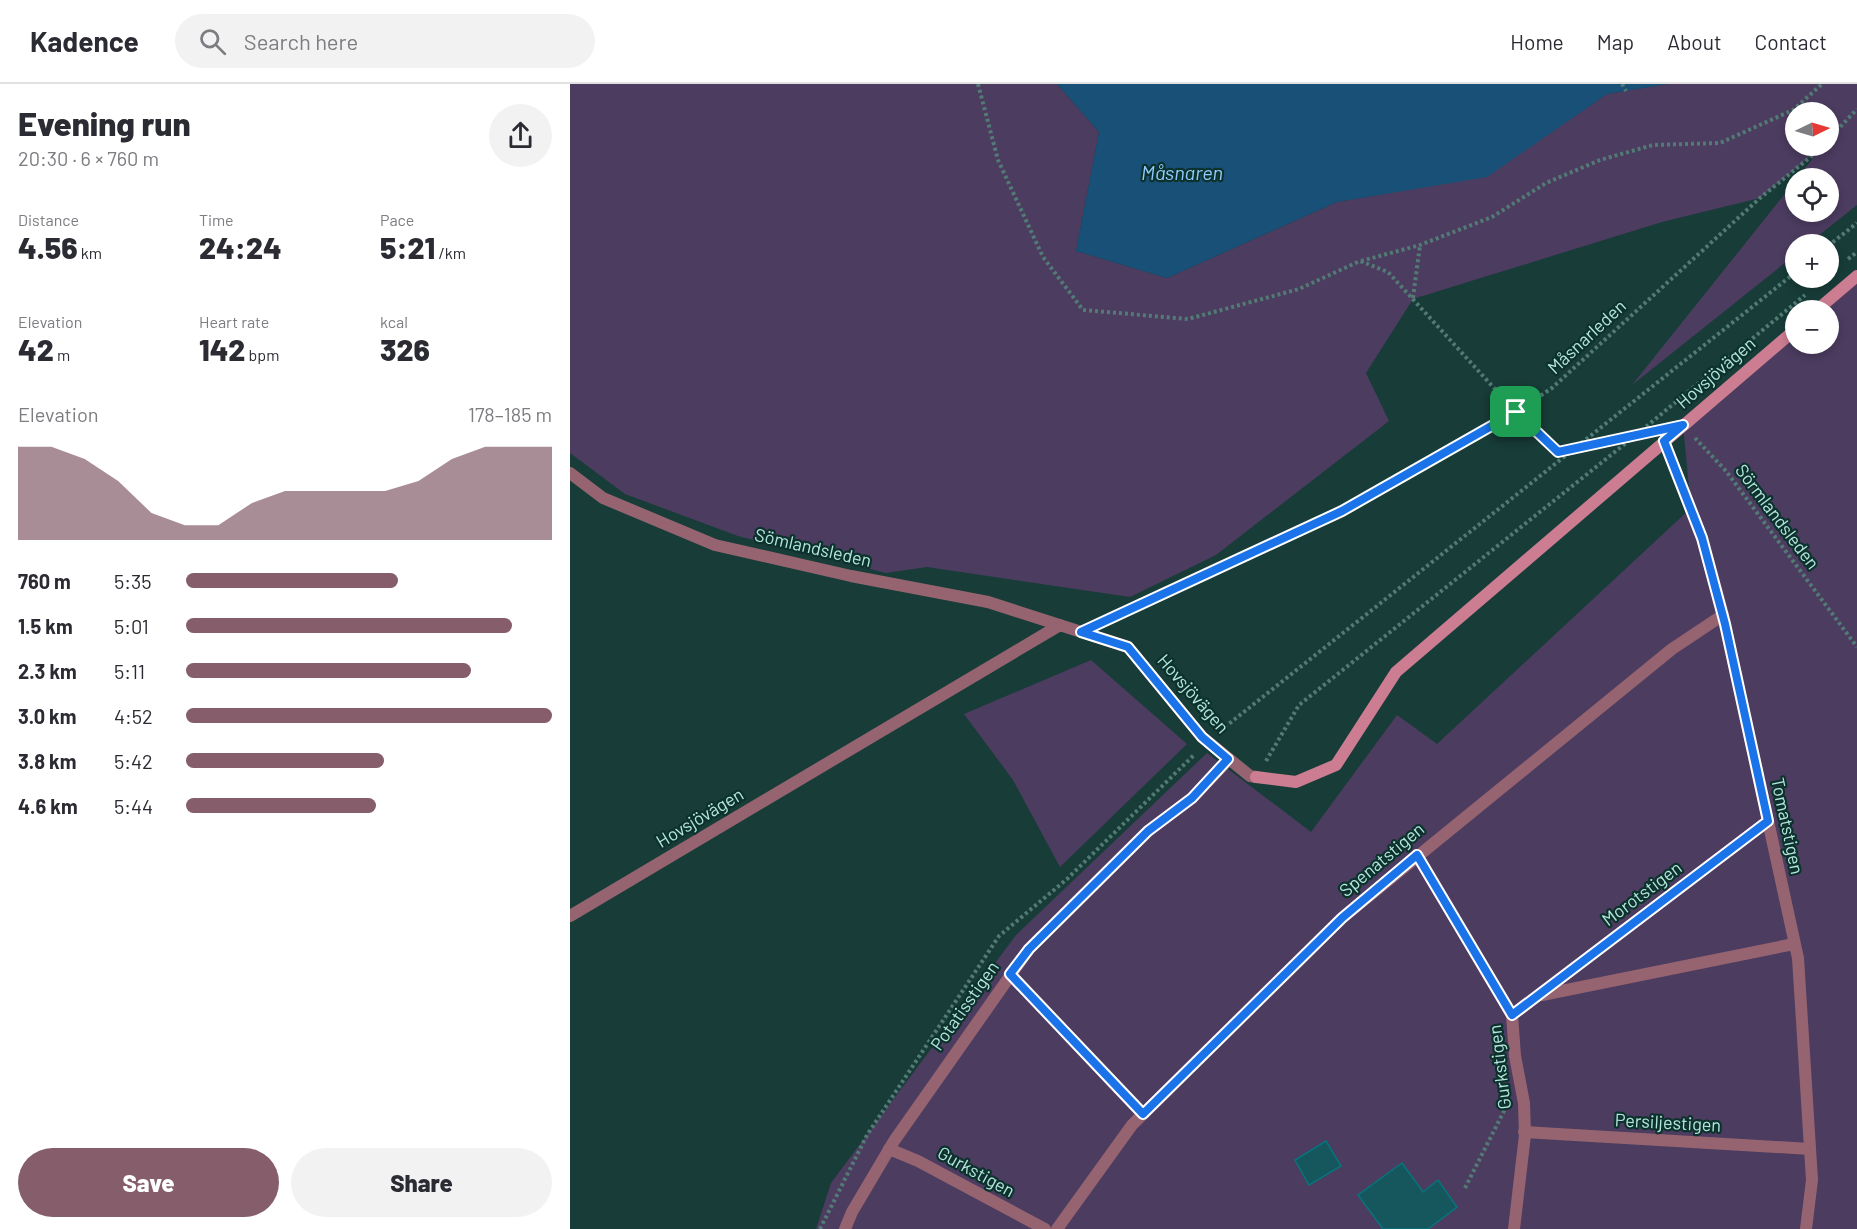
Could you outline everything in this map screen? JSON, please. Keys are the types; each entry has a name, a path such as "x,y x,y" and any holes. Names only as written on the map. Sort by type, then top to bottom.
{"street":[{"path":"1829,300 1857,276"},
{"name":"Hovsjövägen","path":"570,916 1060,625 1128,647 1202,737 1250,776 1296,782 1336,765 1396,672 1785,337"},
{"name":"Tomatstigen","path":"1664,441 1702,538 1723,615 1798,958 1812,1180 1806,1229"},
{"name":"Sömlandsleden","path":"570,473 603,498 715,545 851,576 988,602 1060,625"},
{"name":"Spenatstigen","path":"1057,1229 1106,1158 1143,1114 1342,918 1672,649 1723,615"},
{"name":"Potatisstigen","path":"845,1229 889,1149 1029,949 1148,831 1192,798 1228,759"},
{"name":"Morotstigen","path":"1512,1015 1768,821"},
{"name":"Gurkstigen","path":"1417,855 1512,1015 1524,1103 1520,1192 1514,1229"},
{"name":"Morotstigen","path":"1538,996 1794,944"},
{"path":"1010,974 1143,1114"},
{"name":"Persiljestigen","path":"1524,1132 1810,1149"},
{"name":"Gurkstigen","path":"889,1149 918,1161 1045,1229"}],"path":[{"path":"978,84 1003,171 1043,257 1083,310 1188,319 1299,289 1360,261 1420,245 1492,217 1546,183 1600,160 1653,145 1720,143 1793,110 1822,84"},
{"path":"1622,84 1626,91"},
{"path":"1839,128 1857,109"},
{"name":"Måsnarleden","path":"1081,632 1342,511 1516,412 1552,388 1760,198 1812,156"},
{"path":"1839,238 1857,224"},
{"path":"1413,299 1420,245"},
{"path":"1360,261 1388,272 1516,412 1558,452 1648,432"},
{"path":"1215,736 1785,281"},
{"path":"1256,777 1299,705 1667,410 1808,292"},
{"name":"Sörmlandsleden","path":"1667,410 1726,471 1857,647"},
{"path":"820,1229 867,1135 999,936 1067,879 1198,751"},
{"path":"1465,1188 1520,1080"}],"shaded area":[{"path":"570,84 1057,84 1099,132 1076,251 1167,278 1337,202 1487,176 1607,94 1667,84 1857,84 1857,205 1839,219 1839,168 1805,168 1815,156 1839,156 1839,102 1785,102 1785,156 1811,156 1797,168 1785,168 1785,178 1760,198 1662,222 1413,299 1366,373 1389,421 1216,555 1130,597 927,567 886,573 738,536 625,494 570,453"},
{"path":"1785,194 1785,222 1836,222 1821,234 1785,234 1785,263 1632,385"},
{"path":"1857,276 1857,1229 816,1229 831,1183 1016,935 1207,753 1311,832 1397,715 1437,744 1691,508 1683,425 1785,338 1785,354 1839,354 1839,300 1829,300"},
{"path":"1091,660 1187,744 1060,867 1013,780 964,714"}],"water":[{"name":"Måsnaren","path":"1057,84 1667,84 1607,94 1487,177 1337,202 1167,278 1076,251 1099,132"}],"building":[{"path":"1326,1141 1341,1166 1309,1185 1295,1160"},
{"path":"1402,1163 1423,1192 1438,1180 1457,1207 1428,1229 1383,1229 1358,1195"}],"route":[{"path":"1516,412 1558,452 1683,425 1664,441 1702,538 1725,624 1768,821 1512,1015 1417,855 1342,918 1143,1114 1010,974 1029,949 1148,831 1192,798 1228,759 1202,737 1128,647 1081,632 1342,511 1516,412"}]}
